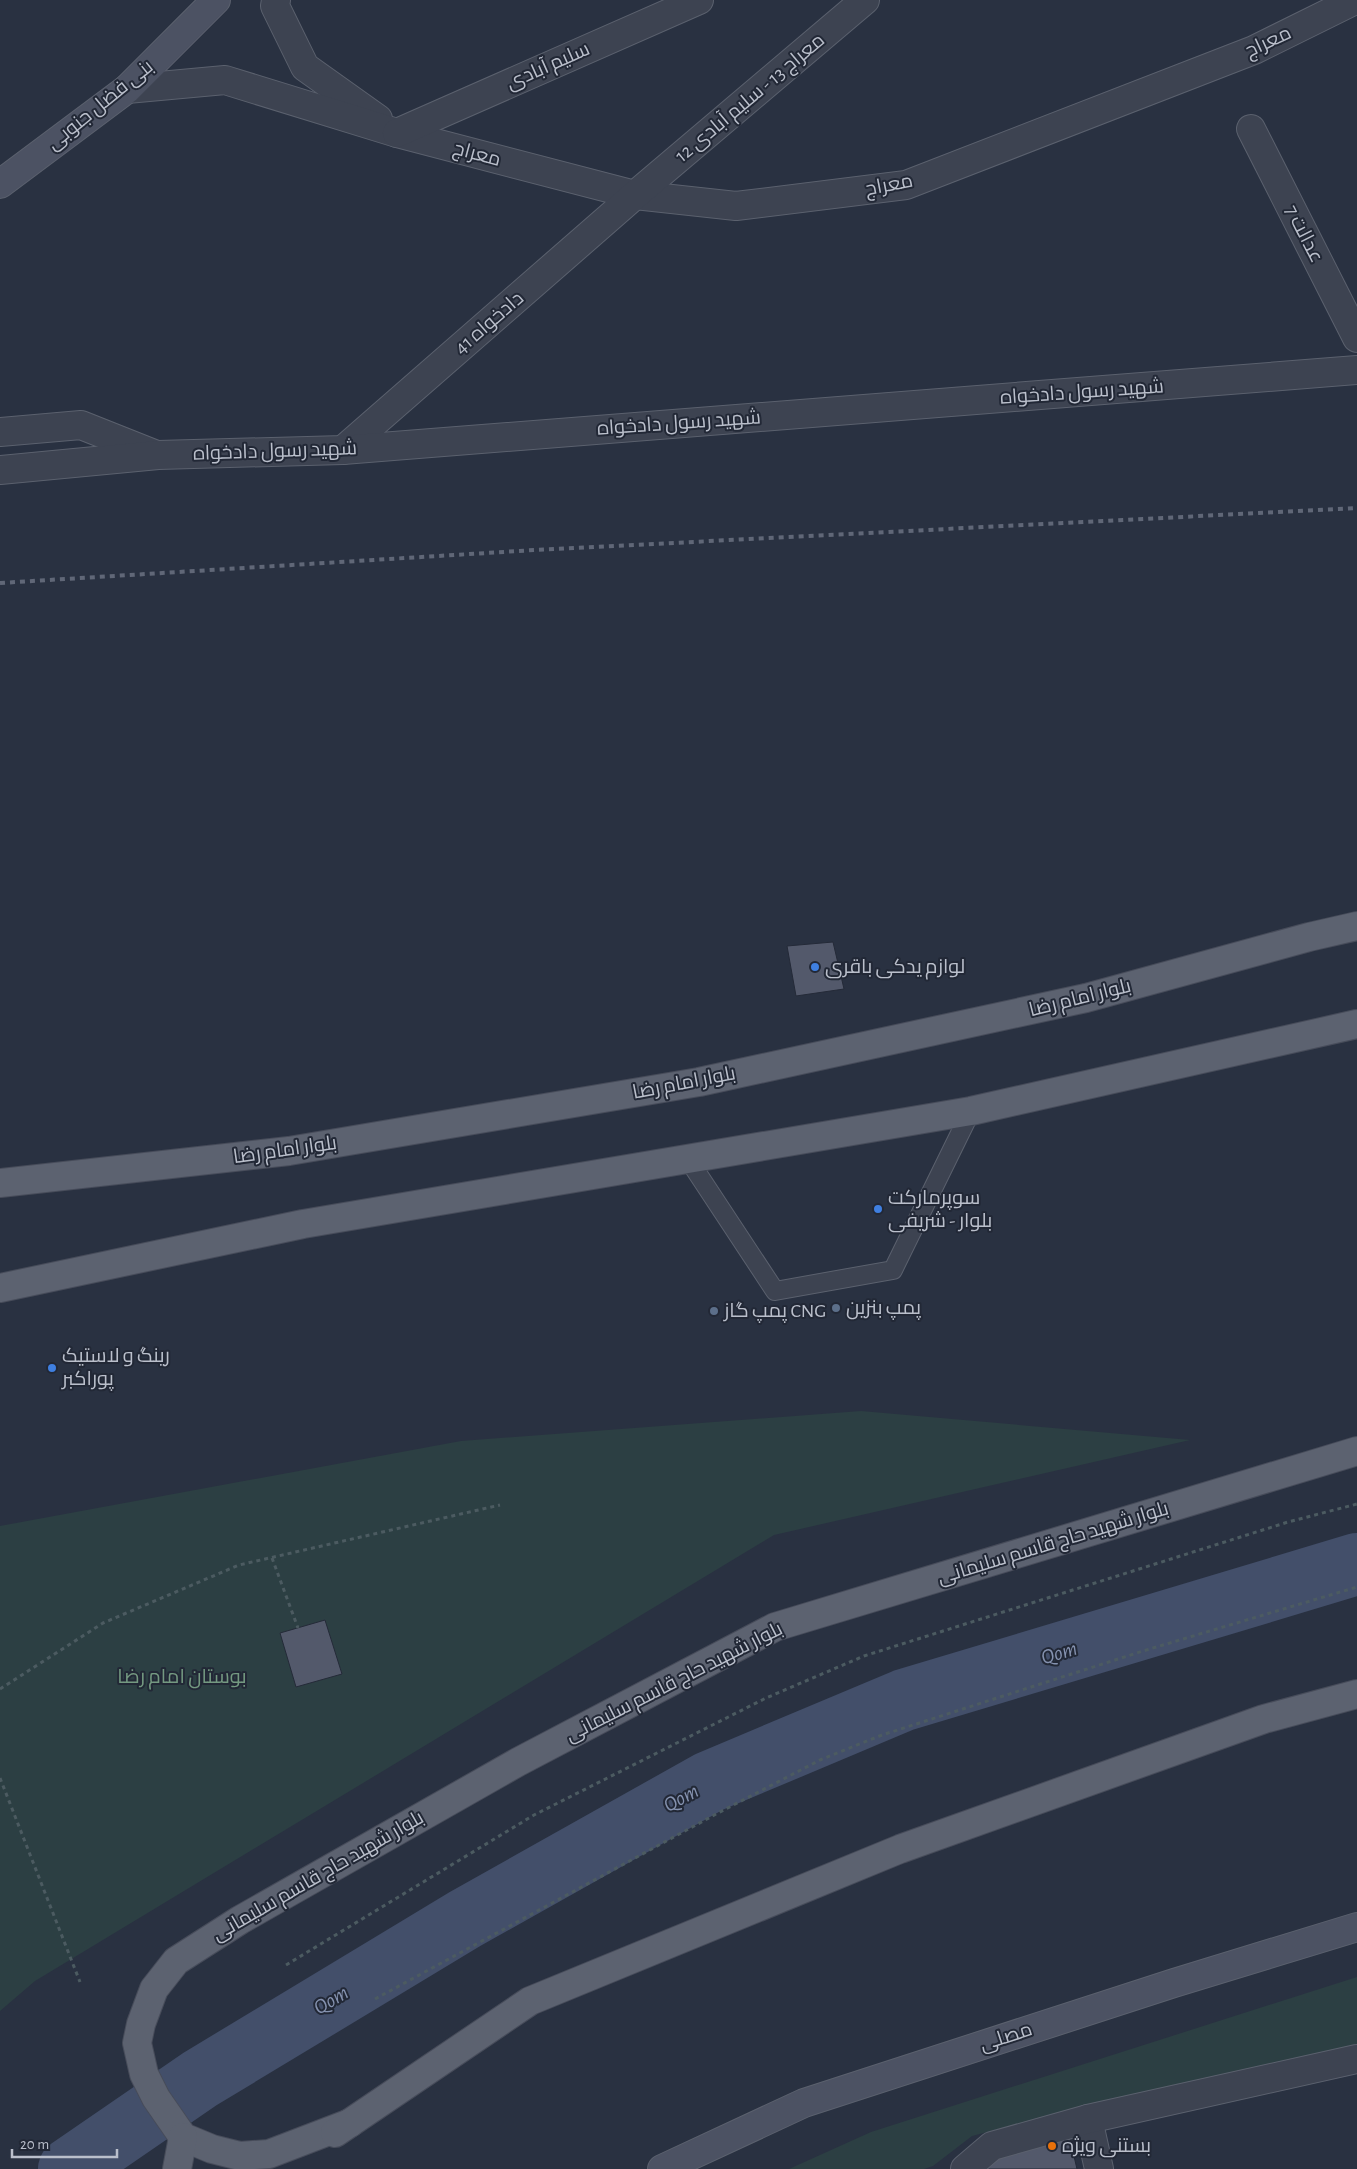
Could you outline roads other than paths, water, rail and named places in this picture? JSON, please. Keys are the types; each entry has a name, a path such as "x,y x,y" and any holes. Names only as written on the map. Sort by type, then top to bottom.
{"main road":[{"name":"بنی فضل جنوبی","path":"0,184 128,89 216,0"},
{"name":"بلوار امام رضا","path":"0,1183 289,1151 698,1082 1086,998 1309,936 1357,926"},
{"path":"0,1288 303,1224 971,1111 1357,1024"},
{"name":"بلوار شهید حاج قاسم سلیمانی","path":"183,2137 156,2098 144,2074 137,2042 141,2024 154,1989 176,1961 205,1941 518,1762 774,1627 1357,1451"},
{"path":"282,2169 530,2000 900,1849 1264,1719 1357,1694"},
{"name":"مصلی","path":"662,2169 804,2103 1174,1983 1357,1927"},
{"path":"177,2169 183,2137 212,2149 240,2156 260,2155 269,2154 350,2123"}],"street":[{"name":"معراج","path":"276,0 275,6 306,67 397,132"},
{"name":"سلیم آبادی","path":"397,132 699,0"},
{"name":"معراج 13 - سلیم آبادی 12","path":"635,195 865,0"},
{"name":"معراج","path":"128,89 225,80 397,132 635,195 736,206 906,185 1254,50 1355,0"},
{"name":"عدالت 7","path":"1251,129 1357,338"},
{"name":"دادخواه 41","path":"343,450 635,195"},
{"name":"شهید رسول دادخواه","path":"0,470 158,456 343,450 1357,370"},
{"path":"0,432 81,425 158,456"},
{"path":"965,2169 992,2146 1088,2119 1357,2059"},
{"path":"1088,2119 1099,2169"}],"lane":[{"path":"688,1159 776,1291 893,1270 971,1111"}],"waterway":[{"name":"Qom","path":"69,2169 200,2079 465,1919 709,1782 904,1700 1357,1564"}],"railway":[{"path":"0,583 535,550 1357,508"}],"place":[{"name":"لوازم یدکی باقری","path":"815,967"},
{"name":"سوپرمارکت بلوار - شریفی","path":"878,1209"},
{"name":"پمپ بنزین","path":"836,1308"},
{"name":"پمپ گاز CNG","path":"714,1311"},
{"name":"رینگ و لاستیک پوراکبر","path":"52,1368"},
{"name":"بستنی ویژه","path":"1052,2146"}],"park label":[{"name":"بوستان امام رضا","path":"182,1677"}]}
